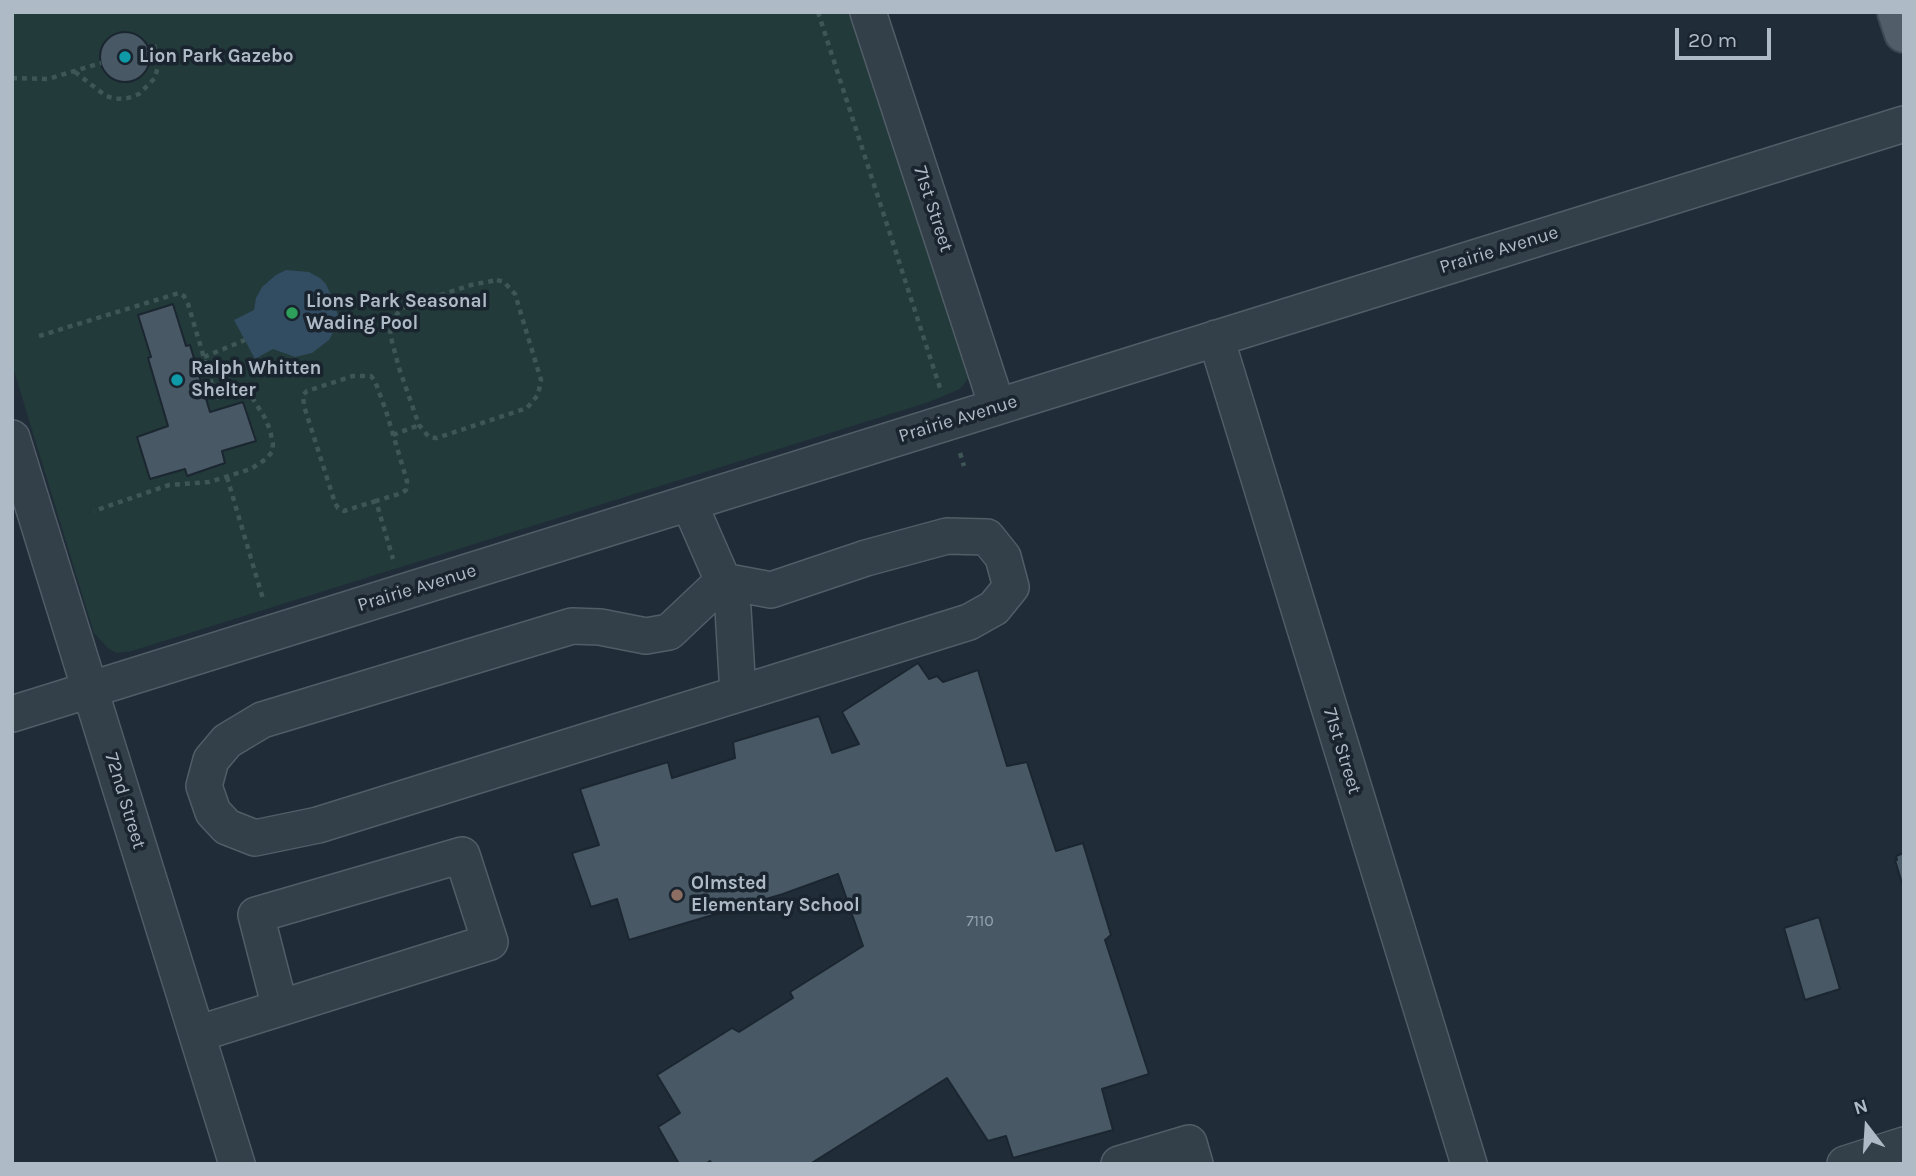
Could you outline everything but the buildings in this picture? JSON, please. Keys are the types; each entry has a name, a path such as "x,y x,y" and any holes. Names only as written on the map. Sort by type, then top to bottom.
{"main road":[{"path":"1897,12 1904,33"}],"street":[{"name":"71st Street","path":"868,12 997,407"},
{"name":"Prairie Avenue","path":"12,714 1904,124"},
{"name":"71st Street","path":"1216,338 1469,1164"},
{"name":"72nd Street","path":"12,438 197,1034 230,1162"},
{"path":"689,503 733,609 738,694"},
{"path":"947,536 986,537 1003,557 1011,587 995,608 969,622 318,825 254,838 227,827 213,812 204,786 211,760 227,740 262,720 572,626 600,627 646,636 669,632 723,581 771,590 866,558 947,536"},
{"path":"197,1034 280,1008 490,942 462,855 256,915 280,1008"},
{"path":"1119,1164 1189,1143 1195,1164"},
{"path":"1845,1164 1904,1146"}],"path":[{"path":"818,12 964,466"},
{"path":"75,72 106,96 128,98 139,94 156,78 160,58 158,46 148,49"},
{"path":"12,78 39,80 101,63"},
{"path":"493,280 504,282 515,295 538,367 541,380 538,395 527,408 437,438 429,437 419,425 391,343 390,326 395,313 404,307 471,285 493,280"},
{"path":"39,336 161,296 178,293 184,296 188,303 216,398 248,391 265,418 273,444 272,452 251,469 209,482 169,485 94,511"},
{"path":"204,356 245,340"},
{"path":"353,376 371,376 380,393 407,486 402,494 376,501 344,511 338,508 304,406 303,395 318,387 353,376"},
{"path":"393,435 419,425"},
{"path":"227,477 263,599"},
{"path":"376,501 393,559"}],"green space":[{"path":"12,12 854,12 969,377 960,389 929,402 132,651 116,653 94,633 12,364"}],"water":[{"name":"Lions Park Seasonal Wading Pool","path":"286,270 309,272 326,284 338,316 335,329 329,340 312,353 295,357 273,349 255,359 234,320 254,310 262,287"}],"place":[{"name":"Lion Park Gazebo","path":"125,57"},
{"name":"Lions Park Seasonal Wading Pool","path":"292,313"},
{"name":"Ralph Whitten Shelter","path":"177,380"},
{"name":"Olmsted Elementary School","path":"677,895"}]}
